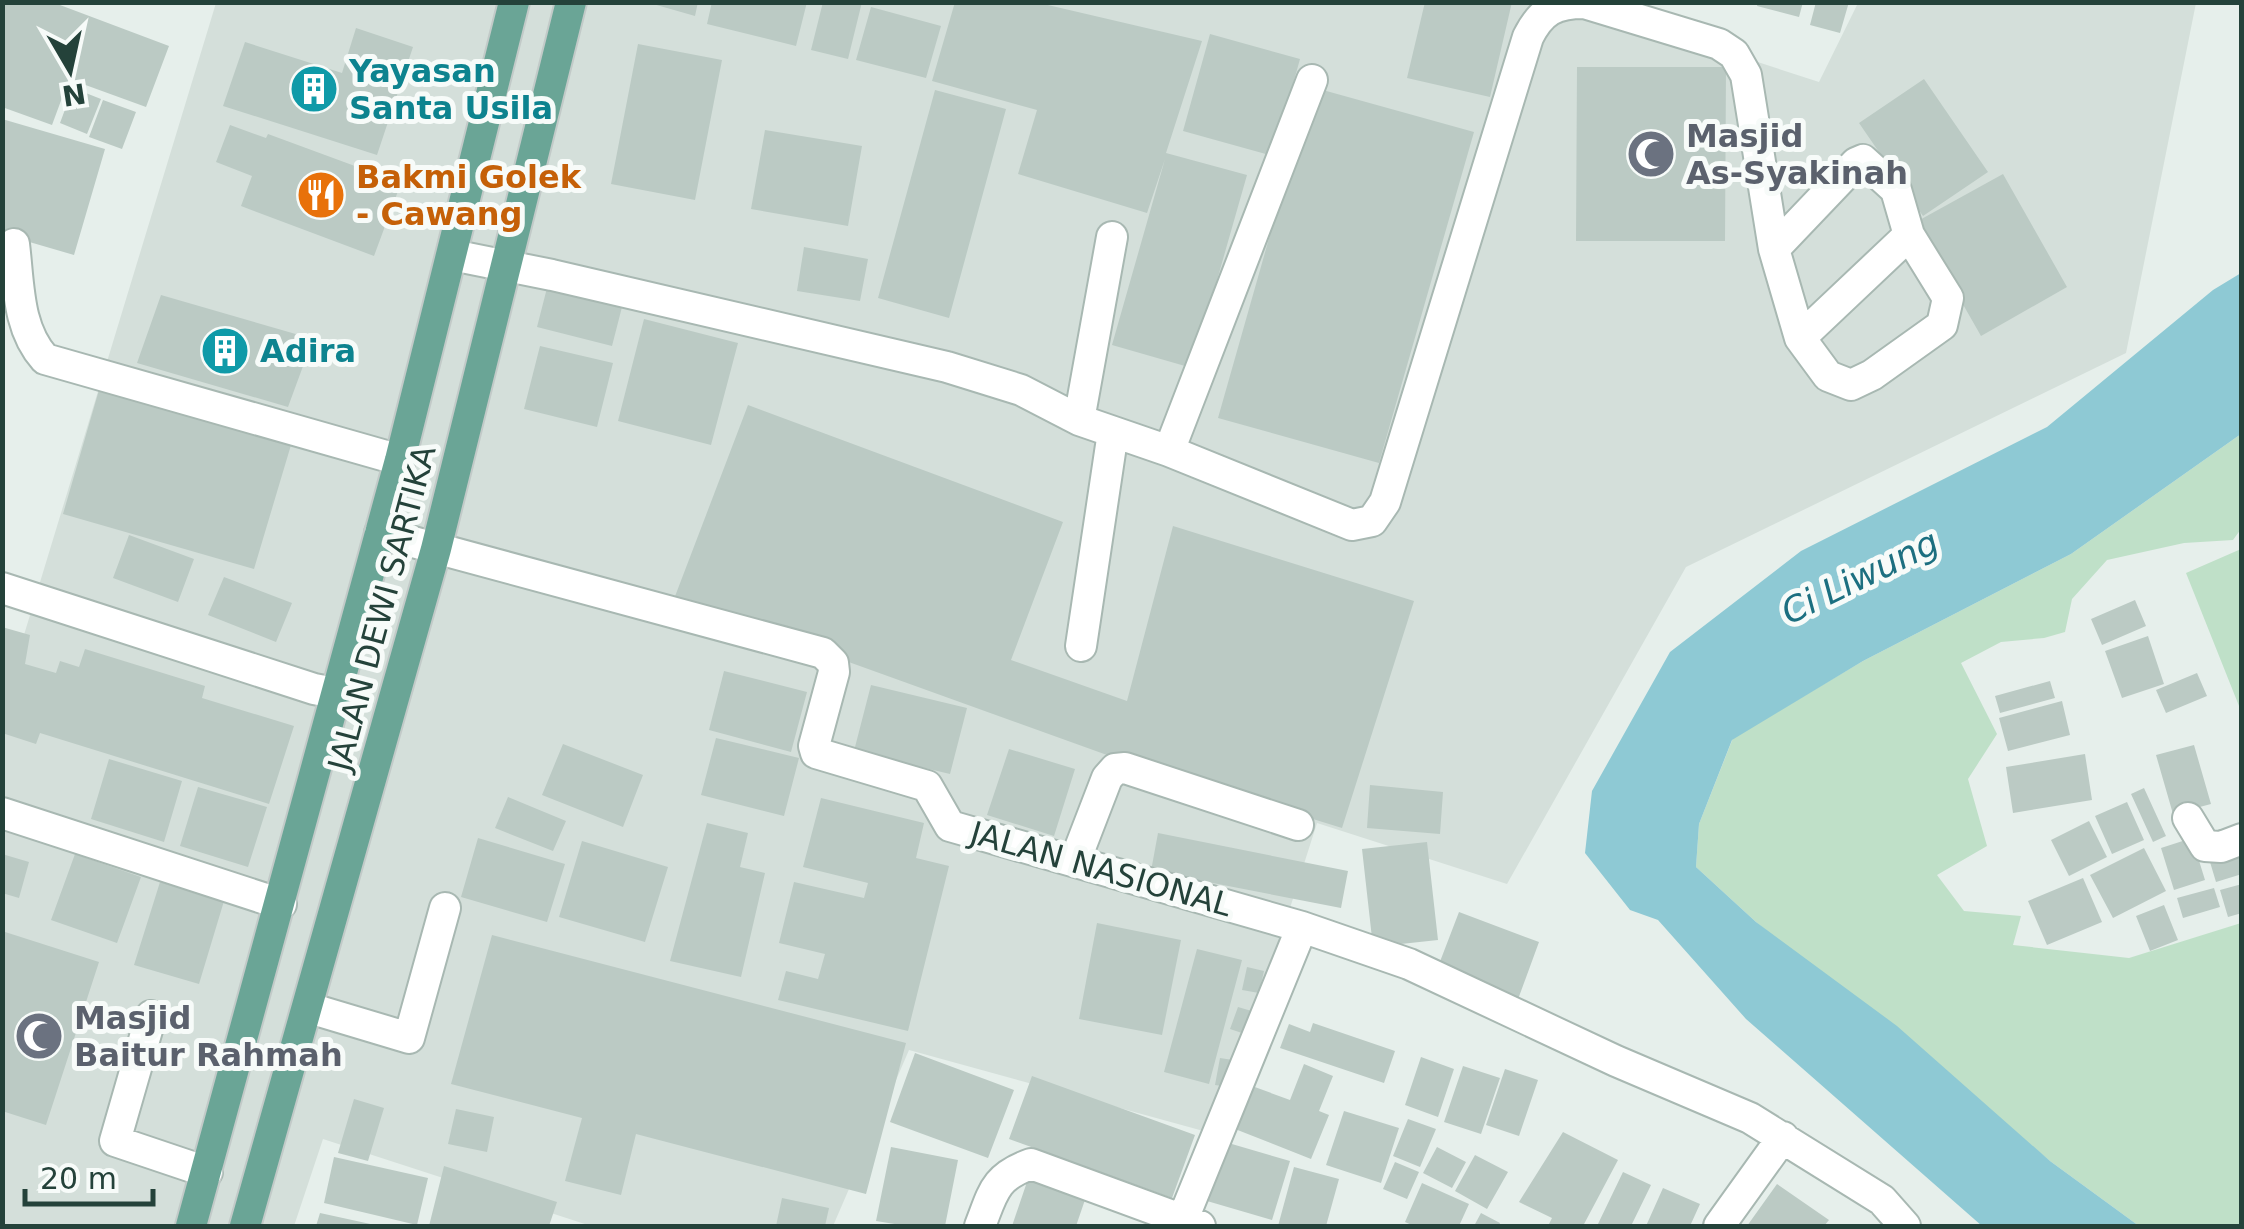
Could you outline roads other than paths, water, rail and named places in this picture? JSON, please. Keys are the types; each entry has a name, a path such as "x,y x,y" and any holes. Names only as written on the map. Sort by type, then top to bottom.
{"main road":[{"name":"JALAN DEWI SARTIKA","path":"191,1226 400,460 514,2"},
{"name":"JALAN DEWI SARTIKA","path":"245,1226 436,549 571,2"}],"street":[{"path":"452,255 552,274 947,367 1021,390 1079,420 1169,451 1352,526 1372,521 1385,502 1528,36 1537,19 1550,8 1584,3 1718,44 1734,54 1746,76 1774,249 1800,338 1828,376 1851,385 1872,375 1942,325 1948,298 1909,235 1896,190 1863,160 1774,249"},
{"path":"1169,451 1312,80"},
{"path":"1800,338 1909,235"},
{"path":"1079,420 1112,237"},
{"path":"14,244 26,327 32,346 45,359 400,460"},
{"path":"1081,646 1114,432"},
{"name":"JALAN NASIONAL","path":"380,533 823,652 834,672 814,746 816,754 927,786 950,826 1302,927 1410,964 1750,1118 1882,1200 1906,1226"},
{"path":"2,588 335,693"},
{"path":"1074,862 1107,778 1115,769 1125,768 1298,824"},
{"path":"2,813 281,904"},
{"path":"2188,818 2205,846 2222,847 2242,839"},
{"path":"309,1008 409,1038 445,908"},
{"path":"980,1226 996,1186 1008,1172 1030,1164 1192,1223 1302,927"},
{"path":"151,1016 115,1141 207,1172"},
{"path":"1719,1226 1782,1137"}],"water":[{"name":"Ci Liwung","path":"2241,273 2241,434 2071,554 1863,661 1732,740 1699,824 1696,867 1756,922 1897,1026 2050,1161 2139,1226 1982,1226 1746,1019 1658,920 1630,910 1585,853 1592,791 1670,652 1801,551 2047,427 2213,290"}],"place":[{"name":"Yayasan Santa Usila","path":"314,89"},
{"name":"Masjid As-Syakinah","path":"1651,154"},
{"name":"Bakmi Golek - Cawang","path":"321,195"},
{"name":"Adira","path":"225,351"},
{"name":"Masjid Baitur Rahmah","path":"39,1036"}]}
